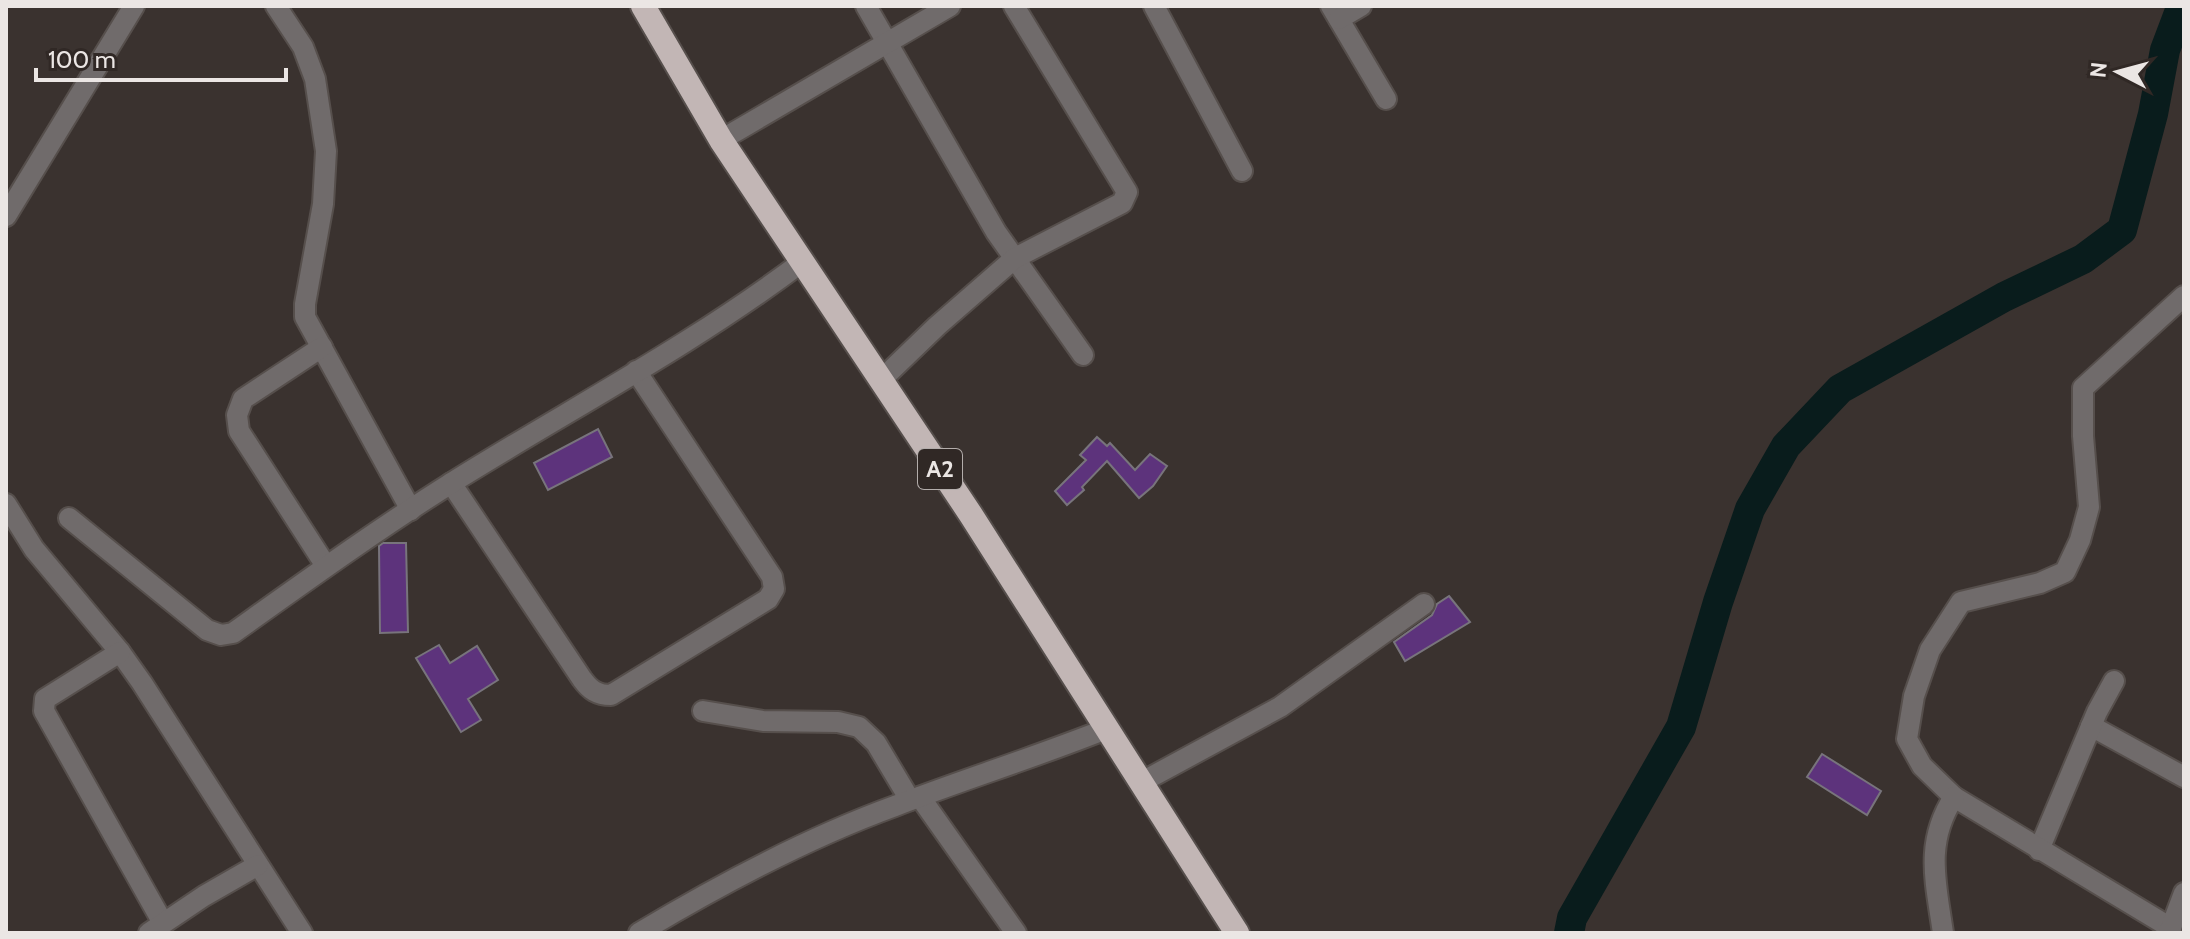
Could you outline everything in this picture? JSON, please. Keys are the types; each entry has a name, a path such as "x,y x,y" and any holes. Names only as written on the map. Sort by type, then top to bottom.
{"highway":[{"name":"A2","path":"643,6 721,140 971,515 1237,933"}],"street":[{"path":"6,216 134,6"},
{"path":"276,6 303,47 315,79 326,151 323,204 305,317 411,510"},
{"path":"866,6 996,232 1083,355"},
{"path":"721,140 950,6"},
{"path":"881,380 1015,258 1122,203 1127,192 1014,6"},
{"path":"1154,6 1242,171"},
{"path":"1361,6 1335,13 1386,99"},
{"path":"69,518 207,630 221,635 233,633 326,566 451,483 750,301 802,262"},
{"path":"2184,296 2083,388 2083,436 2089,507 2080,540 2065,572 2040,583 1961,602 1930,650 1914,696 1907,739 1922,766 1954,797 2170,931 2184,893"},
{"path":"322,347 243,399 237,415 239,431 326,566"},
{"path":"451,483 582,679 590,689 601,695 611,695 768,599 774,589 772,577 636,371"},
{"path":"6,504 34,549 120,652 302,933"},
{"path":"1140,783 1280,707 1424,604"},
{"path":"120,652 55,690 45,699 44,711 156,928 258,865"},
{"path":"2039,850 2091,726 2114,681"},
{"path":"703,711 763,721 838,722 859,727 876,743 1016,933"},
{"path":"2091,726 2184,777"},
{"path":"639,933 747,873 915,799 1029,760 1106,729"},
{"path":"1943,933 1934,847 1941,816 1954,797"}],"building":[{"path":"598,429 612,457 548,490 534,463"},
{"path":"1097,437 1107,446 1110,443 1135,470 1150,454 1167,466 1153,486 1139,498 1107,461 1082,487 1084,490 1067,505 1055,491 1086,460 1080,455"},
{"path":"383,543 406,543 408,632 380,633 379,546"},
{"path":"1449,596 1470,622 1405,661 1394,642 1432,615 1437,604"},
{"path":"439,645 450,663 477,646 498,680 468,699 481,720 461,732 416,658"},
{"path":"1822,754 1881,791 1867,815 1807,777"}],"waterway":[{"path":"1569,933 1572,918 1681,727 1718,602 1750,509 1786,446 1840,389 2004,297 2083,259 2122,230 2153,114 2165,50 2179,13"}]}
